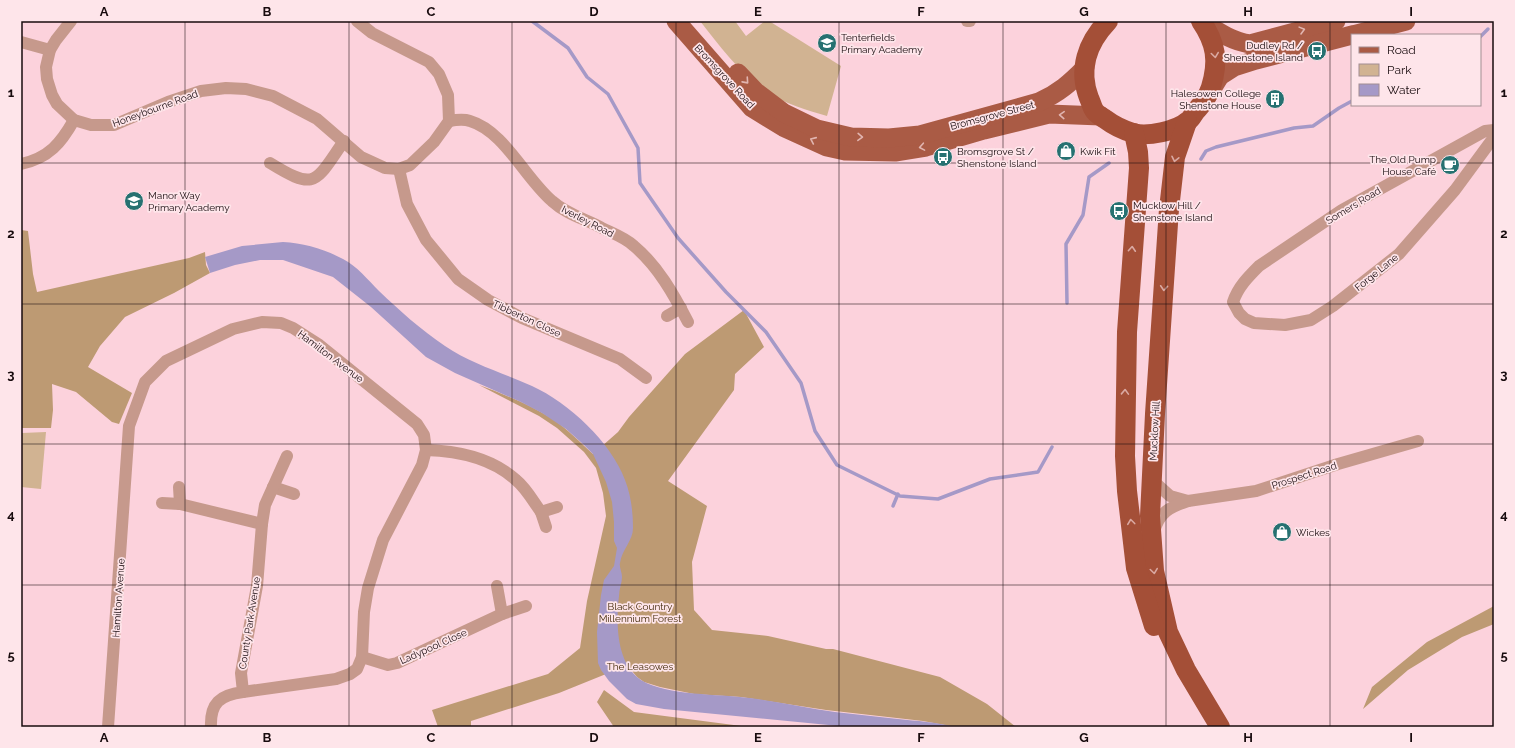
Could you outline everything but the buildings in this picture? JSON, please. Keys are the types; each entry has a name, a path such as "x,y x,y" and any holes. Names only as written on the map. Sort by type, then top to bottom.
{"highway":[{"path":"1103,25 1087,54 1085,68 1085,87 1094,110 1116,126 1134,133 1147,133 1174,129 1187,122 1205,101 1210,92 1215,74 1215,52 1211,38 1201,21"},
{"name":"Mucklow Hill","path":"1187,122 1175,158 1169,209 1151,479 1150,516 1154,571 1168,632 1186,670 1220,727"},
{"path":"1134,133 1138,152 1139,168 1126,332 1125,425 1127,491 1134,553 1138,575 1159,642 1176,678 1206,727"}],"main road":[{"name":"Bromsgrove Road","path":"676,21 752,108 783,127 827,147 845,151 892,145"},
{"name":"Bromsgrove Road","path":"692,21 756,92 784,113 817,129 892,145"},
{"path":"1201,21 1225,37 1241,43 1250,44 1336,21"},
{"path":"1357,34 1406,21"},
{"path":"1210,92 1220,76 1234,67 1351,36"},
{"name":"Bromsgrove Street","path":"892,145 920,135 1039,102 1053,96 1065,88 1085,68"},
{"name":"Bromsgrove Street","path":"892,145 926,147 984,130 1050,114 1101,116"}],"street":[{"name":"Honeybourne Road","path":"71,21 50,50 46,67 48,86 57,104 74,120 91,125 114,125 168,102 201,91 226,88 246,89 273,96 301,110 316,119 344,141 360,157 385,168 399,169"},
{"path":"357,21 372,33 428,62 439,74 448,95 449,121 434,142 424,152 410,165 399,169"},
{"path":"21,42 50,50"},
{"path":"21,164 35,160 53,150 74,120"},
{"name":"Iverley Road","path":"449,121 468,120 482,126 498,139 536,185 552,201 570,214 603,228 633,245 652,264 681,308 688,322"},
{"name":"Somers Road","path":"1237,291 1259,266 1342,210 1485,131 1494,130"},
{"name":"Forge Lane","path":"1237,291 1233,302 1239,313 1245,319 1254,323 1285,325 1311,320 1339,301 1399,254 1454,190 1494,137"},
{"path":"270,163 300,179 312,180 320,175 344,141"},
{"name":"Tibberton Close","path":"399,169 407,204 426,240 458,278 488,300 522,318 620,359 646,378"},
{"path":"667,316 681,308"},
{"name":"Hamilton Avenue","path":"108,727 129,426 145,382 166,361 233,329 262,322 281,323 293,328 318,344 417,424 424,435 426,450"},
{"name":"Prospect Road","path":"1152,541 1156,524 1167,509 1188,501 1256,491 1338,464 1418,442"},
{"path":"211,727 210,719 214,706 228,694 336,679 350,674 357,669 362,657 364,612 368,588 381,546 422,465 426,450 447,450 459,452 476,457 504,470 517,480 541,512 546,527"},
{"name":"County Park Avenue","path":"243,692 241,673 257,586 265,505 286,456"},
{"name":"Prospect Road","path":"1151,479 1170,496 1188,501"},
{"path":"179,487 180,504"},
{"path":"273,487 294,494"},
{"path":"162,503 180,504 262,524"},
{"path":"541,512 556,507"},
{"path":"497,586 502,614"},
{"name":"Ladypool Close","path":"362,657 388,665 502,614 526,606"}],"green space":[{"path":"700,21 735,21 746,36 765,21 769,21 841,66 827,116 781,100 757,85 739,68"},
{"path":"21,230 28,231 33,274 37,292 189,258 205,252 206,265 210,273 174,293 125,317 100,346 88,367 132,393 119,424 112,422 76,392 52,384 53,410 51,428 21,428"},
{"name":"Black Country Millennium Forest","path":"744,310 764,347 735,374 734,390 668,481 707,506 692,562 694,610 712,630 768,636 826,649 833,649 940,677 987,704 1016,727 955,727 923,721 826,710 741,697 694,694 644,682 632,671 611,672 559,693 471,721 471,727 438,727 432,710 548,674 580,648 587,601 606,516 603,493 596,468 584,452 557,428 539,416 479,385 517,400 553,419 593,454 618,432 629,417 685,354"},
{"path":"46,432 41,489 21,487 21,435 22,433"},
{"path":"1494,606 1494,624 1462,637 1408,670 1363,709 1372,687 1427,642"},
{"path":"604,690 634,712 749,727 614,727 597,702"}],"water":[{"path":"283,242 314,247 336,255 348,262 358,269 402,313 436,340 466,358 546,393 574,413 599,438 619,466 629,492 631,504 633,533 621,558 620,565 622,582 619,591 618,628 621,650 630,669 637,677 646,683 658,687 687,693 752,698 835,712 926,722 955,727 849,727 664,709 636,704 627,699 609,681 598,663 597,632 601,595 604,580 614,566 617,548 614,541 612,502 606,482 593,454 566,429 542,413 521,402 455,373 426,357 371,307 333,277 283,260 260,260 235,265 210,273 205,257 242,246"}],"waterway":[{"path":"532,21 568,48 587,77 608,94 638,148 640,183 678,238 726,292 766,332 801,383 815,431 837,465 900,496 938,499 990,479 1038,472 1052,447"},
{"path":"1481,36 1488,29"},
{"path":"1201,159 1206,151 1216,147 1294,128 1313,126 1351,102"},
{"path":"1067,303 1066,244 1083,215 1089,177 1109,163"},
{"path":"893,506 898,494"}],"place":[{"name":"Tenterfields Primary Academy","path":"827,43"},
{"name":"Dudley Rd / Shenstone Island","path":"1317,51"},
{"name":"Halesowen College Shenstone House","path":"1275,99"},
{"name":"Kwik Fit","path":"1066,151"},
{"name":"Bromsgrove St / Shenstone Island","path":"943,157"},
{"name":"The Old Pump House Café","path":"1450,165"},
{"name":"Manor Way Primary Academy","path":"134,201"},
{"name":"Mucklow Hill / Shenstone Island","path":"1119,211"},
{"name":"Wickes","path":"1282,532"}],"park label":[{"name":"The Leasowes","path":"640,666"}]}
